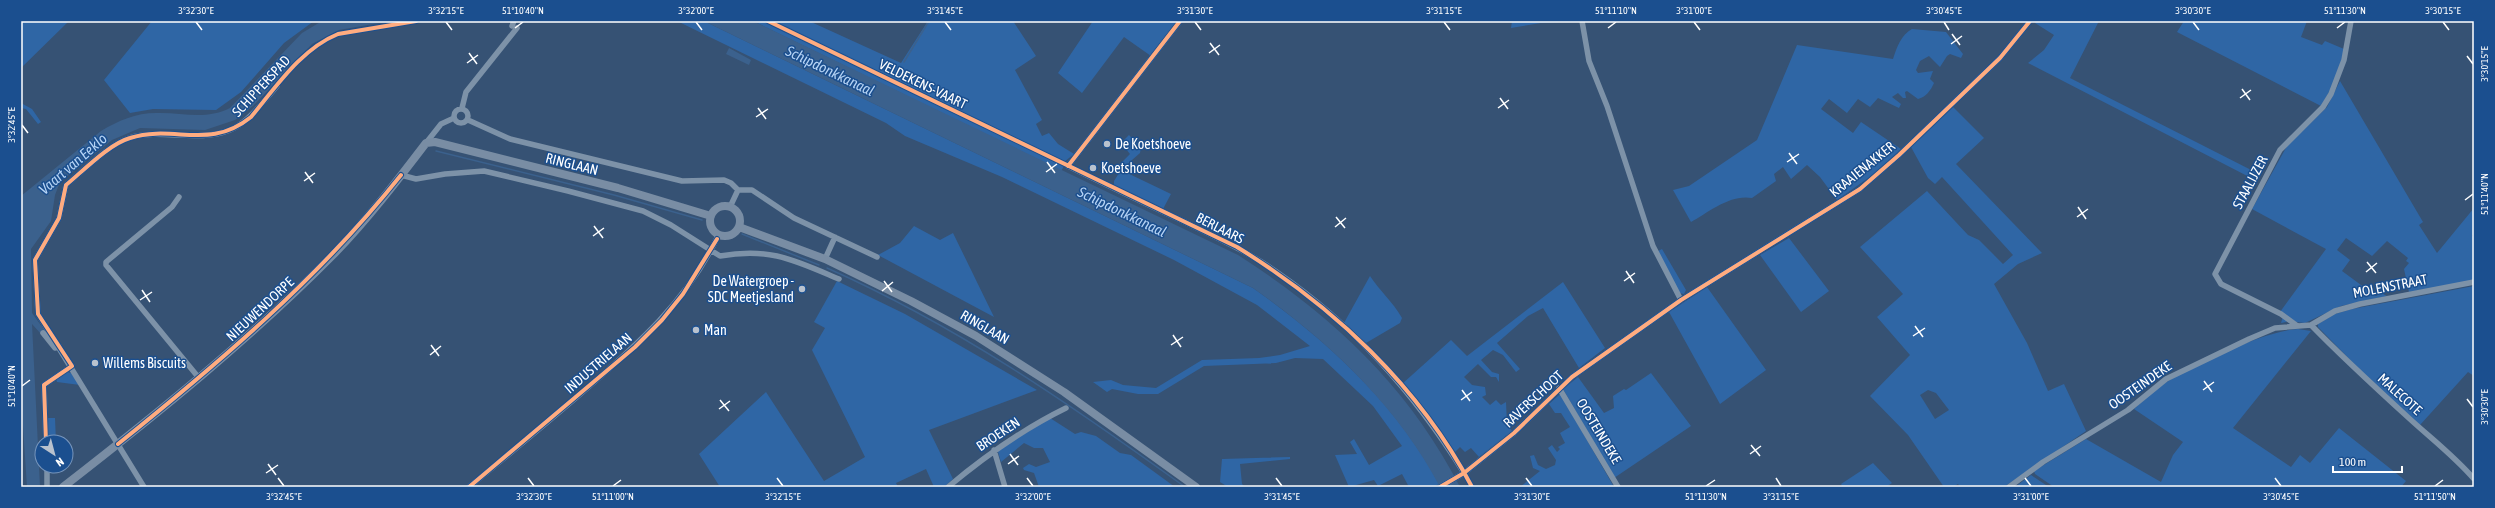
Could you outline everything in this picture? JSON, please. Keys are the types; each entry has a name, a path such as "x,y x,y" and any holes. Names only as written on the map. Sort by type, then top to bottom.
{"main road":[{"name":"RINGLAAN","path":"426,143 435,142 618,188 711,216"},
{"name":"NIEUWENDORPE","path":"63,487 118,444 238,345 334,254 426,143"},
{"path":"720,207 730,207 739,214 740,227 730,236 718,236 711,228 711,216 720,207"},
{"name":"RINGLAAN","path":"740,227 825,259 911,301 994,347 1064,392 1196,487"}],"street":[{"name":"BERLAARS","path":"1180,21 1068,166 1236,247 1277,272 1321,304 1357,336 1390,371 1435,429 1464,473"},
{"path":"1582,21 1589,61 1607,106 1654,246 1681,300"},
{"name":"KRAAIENAKKER","path":"1681,300 1828,210 1879,174 2000,58 2030,21"},
{"name":"STAALIJZER","path":"2296,325 2281,314 2221,284 2215,274 2280,150 2323,107 2331,94 2344,60 2351,21"},
{"path":"514,25 466,92 462,108 454,112 454,118 459,123 468,120 510,139 682,181 724,180 731,182 738,190 752,190 789,215 877,257"},
{"name":"SCHIPPERSPAD","path":"144,487 72,366 38,314 35,260 59,218 66,185 118,143 129,138 154,133 207,136 230,130 251,117 277,86"},
{"path":"462,108 468,112 468,120"},
{"path":"426,143 441,124 454,118"},
{"name":"RINGLAAN","path":"401,175 416,179 476,171 509,177 643,211 671,225 710,251"},
{"path":"730,207 738,190"},
{"path":"179,197 172,207 106,262 106,265 199,378"},
{"name":"INDUSTRIELAAN","path":"469,487 635,347 662,320 682,294 718,236"},
{"path":"825,259 835,237"},
{"path":"710,251 720,256 744,251 787,257 839,279"},
{"name":"MOLENSTRAAT","path":"2313,323 2335,311 2360,304 2474,282"},
{"name":"RAVERSCHOOT","path":"1440,487 1464,473 1514,433 1559,388 1681,300"},
{"name":"OOSTEINDEKE","path":"2009,487 2043,462 2128,410 2166,379 2275,328 2313,323"},
{"name":"MALECOTE","path":"2313,323 2366,379 2430,437 2443,446 2474,479"},
{"path":"43,333 55,348 58,346"},
{"path":"46,434 44,385 72,366"},
{"name":"OOSTEINDEKE","path":"1559,388 1618,487"},
{"name":"BROEKEN","path":"948,487 994,450 1038,422 1066,408"},
{"path":"994,450 1005,487"},
{"path":"47,474 47,487"}],"shaded area":[{"path":"21,21 69,21 21,68"},
{"path":"152,21 314,21 284,43 241,92 216,110 153,109 130,113 104,80"},
{"path":"677,21 704,21 1253,288 1307,329 1357,375 1402,427 1422,454 1439,484 1433,487 1409,487 1402,474 1378,486 1374,480 1349,487 1335,455 1357,454 1350,442 1354,439 1369,465 1402,446 1373,406 1323,359 1295,358 1276,363 1204,366 1158,394 1138,394 1112,389 1107,392 1093,382 1111,380 1123,385 1156,388 1202,360 1259,358 1280,355 1310,346 1257,305 1174,260 1002,177 905,136 886,123"},
{"path":"753,21 809,21 901,63 928,21 1013,21 1036,56 1015,70 1042,120 1036,124 1042,136 1049,133 1058,144 1074,154 1064,162 898,82 897,85 1064,166 1061,171"},
{"path":"1093,21 1178,21 1151,56 1124,37 1082,93 1058,73"},
{"path":"1512,21 1579,21 1541,23 1511,28"},
{"path":"2036,21 2099,21 2070,78 2261,175 2257,181 2028,63 2044,50 2054,35 2035,23"},
{"path":"2184,21 2307,21 2301,37 2322,45 2325,41 2344,49 2342,59 2331,89 2321,106 2177,32"},
{"path":"1912,29 1946,32 1963,54 1961,58 1950,54 1940,67 1929,56 1920,61 1916,70 1918,73 1933,71 1930,79 1934,83 1926,95 1918,99 1907,91 1905,92 1906,98 1903,98 1898,93 1892,97 1901,104 1899,108 1878,98 1870,107 1858,99 1847,113 1829,99 1821,109 1853,133 1861,122 1901,149 1874,174 1837,200 1820,177 1807,165 1791,179 1783,167 1774,174 1776,181 1752,198 1744,197 1728,201 1691,222 1673,190 1689,186 1757,140 1797,45 1893,59 1902,38"},
{"path":"2340,81 2423,222 2419,225 2437,253 2474,208 2474,232 2472,236 2474,237 2474,281 2409,292 2404,269 2409,263 2406,261 2408,258 2387,241 2372,256 2346,238 2337,250 2350,260 2342,271 2376,296 2381,293 2387,296 2341,306 2305,323 2296,322 2289,318 2286,322 2281,323 2284,313 2280,312 2326,249 2252,209 2287,146 2327,107"},
{"path":"21,103 32,109 41,122 38,124 26,109 21,108"},
{"path":"1953,107 1984,138 1956,164 2042,253 2018,264 1994,284 2027,343 2048,391 2064,384 2086,431 2004,487 1960,487 1958,484 1953,487 1944,487 1908,435 1870,396 1910,355 1877,317 1903,294 1860,247 1927,191 1968,235 1979,240 2003,264 2013,255 1942,177 1935,184 1928,178 1911,147","holes":["1928,390 1936,393 1949,410 1935,419 1920,395"]},
{"path":"1129,135 1141,148 1140,153 1124,167 1121,163 1130,154 1121,143"},
{"path":"1121,170 1171,194 1163,209 1114,186 1114,181"},
{"path":"914,226 940,240 953,233 994,317 878,255 900,243"},
{"path":"1789,238 1829,291 1801,312 1760,255"},
{"path":"1662,249 1686,290 1684,294 1679,293 1658,251"},
{"path":"1370,276 1402,318 1400,323 1366,343 1344,323"},
{"path":"837,281 905,314 1037,390 929,430 953,479 944,487 934,487 926,469 896,483 898,487 720,487 699,454 766,392 824,481 865,457 812,350 825,328 814,322"},
{"path":"1563,282 1605,348 1579,368 1543,308 1528,316 1497,343 1520,369 1516,372 1503,355 1493,350 1481,360 1492,372 1499,374 1499,382 1496,377 1491,377 1478,364 1464,377 1472,385 1485,387 1486,395 1482,397 1490,405 1496,400 1501,405 1506,402 1507,424 1512,431 1479,457 1471,448 1465,452 1460,447 1455,452 1402,384 1451,340 1467,356"},
{"path":"2474,286 2474,376 2468,372 2420,425 2368,378 2318,327 2318,324 2335,314 2352,309"},
{"path":"1707,287 1766,370 1720,404 1669,312"},
{"path":"2298,329 2311,331 2233,428 2291,467 2300,455 2310,463 2339,428 2406,481 2401,487 2054,487 2035,474 2034,471 2086,439 2161,482 2173,455 2183,442 2134,409 2165,383 2211,358 2268,335"},
{"path":"68,372 71,373 80,385 57,382 56,379"},
{"path":"1651,373 1691,426 1614,478 1563,389 1578,377 1604,413 1614,408 1613,396 1624,389 1626,390"},
{"path":"1561,395 1614,487 1520,487 1540,471 1533,468 1530,456 1534,455 1538,465 1546,469 1555,465 1556,460 1548,448 1552,445 1557,452 1560,449 1558,447 1565,443 1560,433 1570,427 1561,413 1555,413 1549,404"},
{"path":"45,418 55,418 56,434 46,434"},
{"path":"1050,418 1075,434 1081,432 1096,436 1120,453 1131,455 1175,487 1039,487 1034,473 1024,470 1023,468 1029,464 1036,467 1050,462 1043,448 1034,448 1024,443 1001,462 998,452 999,449"},
{"path":"1290,457 1290,459 1240,464 1242,484 1245,487 1228,487 1220,482 1222,459"},
{"path":"1873,463 1892,483 1886,487 1843,487 1841,484"},
{"path":"2031,475 2049,487 2015,487"}],"water":[{"name":"Vaart van Eeklo","path":"322,21 390,21 339,30 312,44 253,106 235,120 205,130 140,128 112,140 60,182 55,195 51,221 31,249 32,313 45,331 41,334 32,324 37,434 34,434 34,474 39,474 40,487 27,487 21,396 21,196 101,131 122,120 136,115 152,113 204,115 221,112 230,108 302,33"},
{"name":"Schipdonkkanaal","path":"704,21 753,21 1238,255 1305,302 1336,328 1365,356 1392,385 1417,417 1440,451 1460,487 1440,487 1423,457 1382,402 1334,353 1308,330 1253,288"},
{"path":"729,48 751,60 749,65 726,54"}],"waterway":[{"path":"904,62 929,21"},
{"path":"436,151 614,195 702,220"},
{"path":"742,234 819,265"},
{"path":"827,268 875,290 1012,368 1099,426 1185,487"}],"cycle path":[{"path":"46,434 44,385 72,366 38,314 35,260 59,218 66,185 105,152 122,141 130,138 146,134 206,135 221,133 236,127 251,117 301,59 312,49 338,34 416,21"},
{"name":"VELDEKENS-VAART","path":"768,21 1237,247 1272,270 1307,295 1340,322 1371,351 1400,382 1451,450 1472,487"},
{"path":"1068,166 1180,21"},
{"path":"1440,487 1464,473 1514,433 1572,377 1681,300 1860,189 1899,155 2000,58 2030,21"},
{"path":"118,444 231,350 302,284 337,249 401,175"},
{"path":"469,487 635,347 662,320 683,294 717,239"}],"place":[{"name":"De Koetshoeve","path":"1107,144"},
{"name":"Koetshoeve","path":"1093,168"},
{"name":"De Watergroep - SDC Meetjesland","path":"802,289"},
{"name":"Man","path":"696,330"},
{"name":"Willems Biscuits","path":"95,363"}]}
